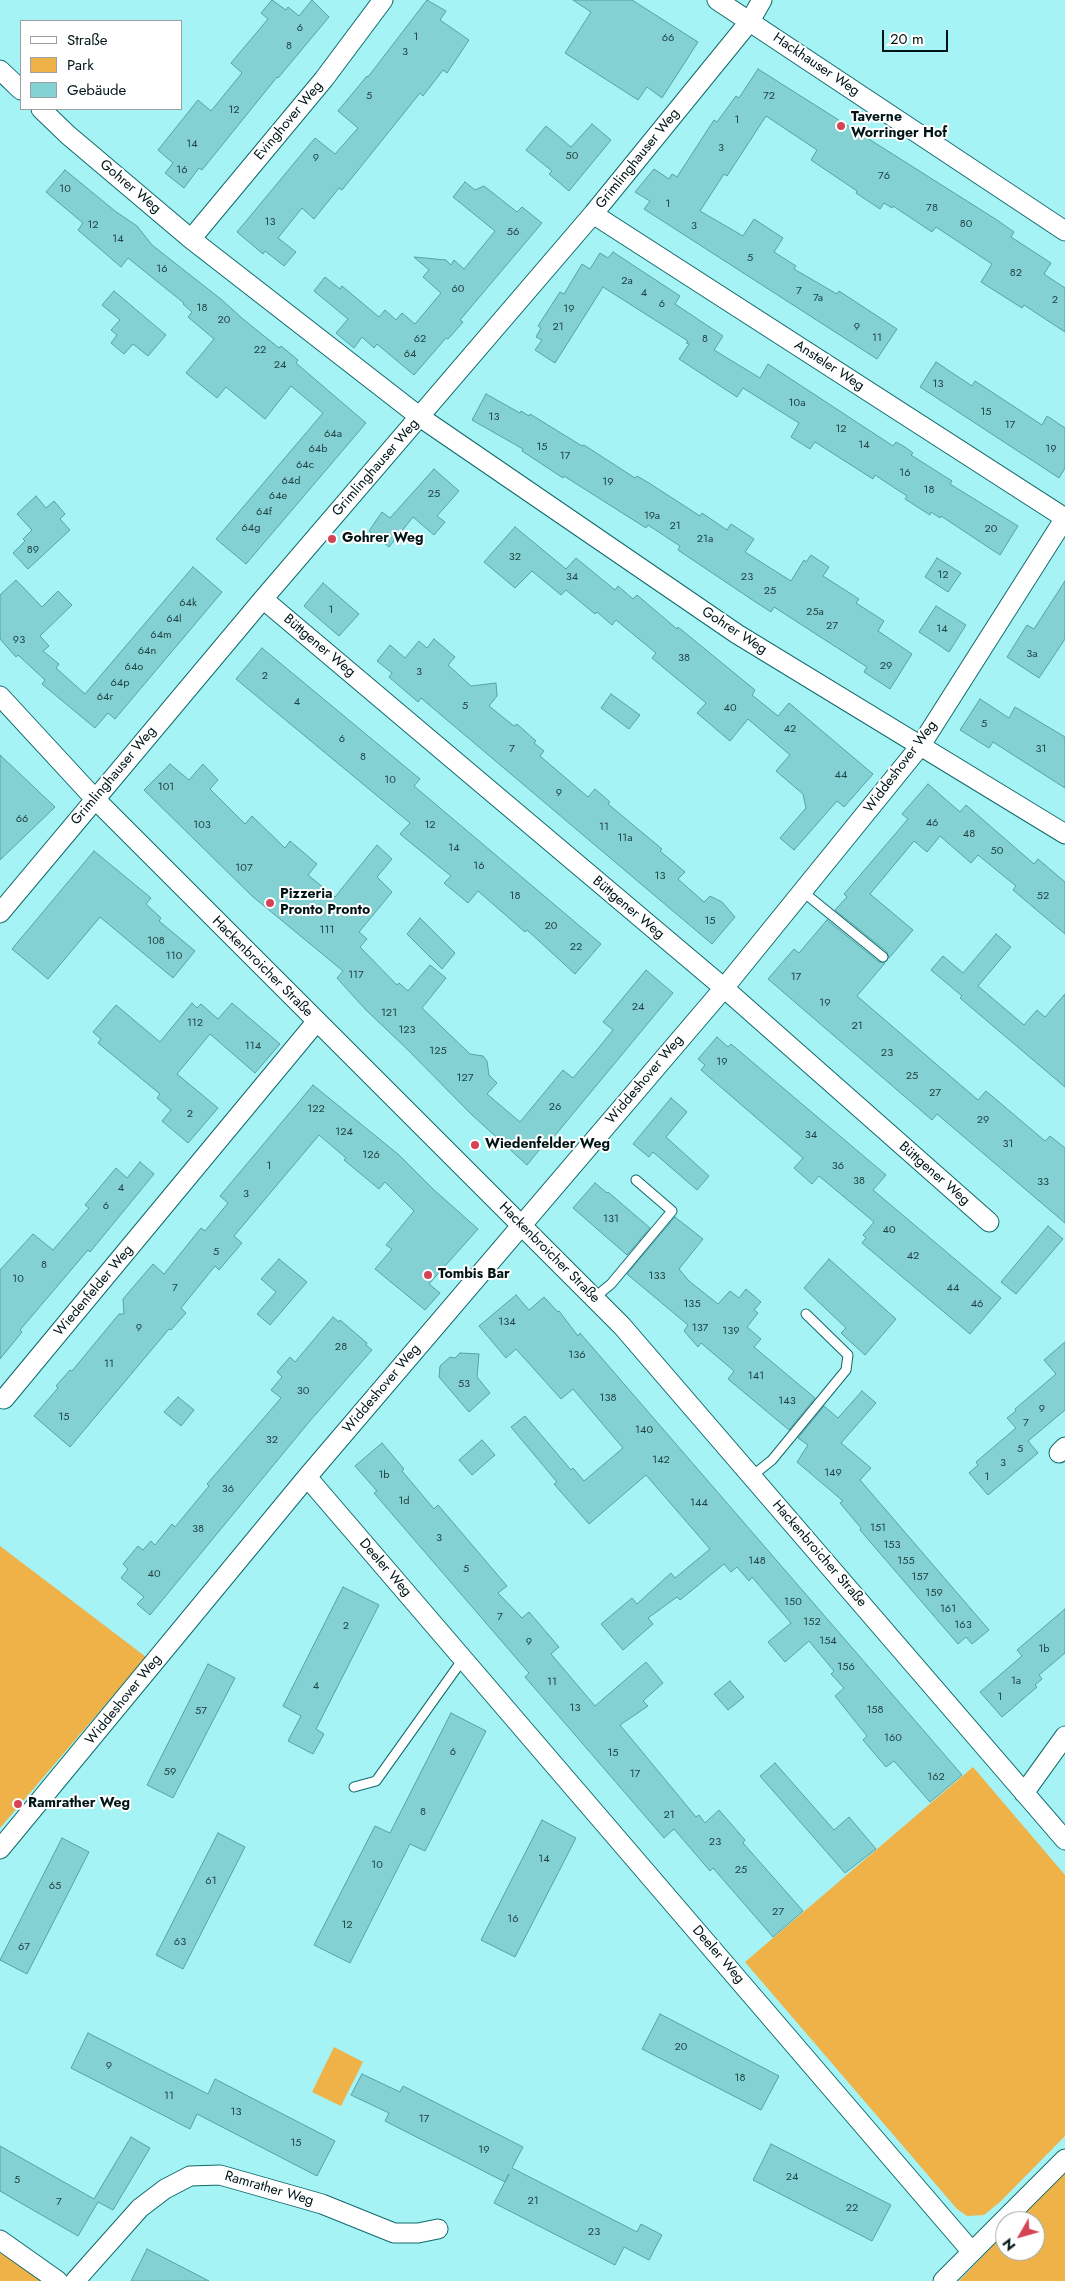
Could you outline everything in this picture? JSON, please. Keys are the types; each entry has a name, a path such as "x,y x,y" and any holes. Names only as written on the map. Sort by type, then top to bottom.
{"street":[{"name":"Evinghover Weg","path":"191,239 324,79 382,0"},
{"name":"Hackhauser Weg","path":"717,0 1065,231"},
{"name":"Grimlinghauser Weg","path":"0,913 263,599 593,214 750,21 762,0"},
{"path":"0,70 20,89"},
{"name":"Gohrer Weg","path":"41,110 191,239 420,418 737,634 1065,834"},
{"name":"Ansteler Weg","path":"593,214 1065,518"},
{"name":"Widdeshover Weg","path":"0,1849 307,1477 724,988 921,745 1065,518"},
{"name":"Büttgener Weg","path":"263,599 724,988 989,1222"},
{"name":"Hackenbroicher Straße","path":"0,696 95,798 622,1326 1065,1840"},
{"name":"Wiedenfelder Weg","path":"4,1399 317,1021"},
{"name":"Deeler Weg","path":"307,1477 972,2252"},
{"path":"1024,1793 1065,1736"},
{"path":"943,2281 1065,2159"},
{"name":"Ramrather Weg","path":"75,2281 140,2208 165,2189 190,2176 220,2175 322,2204 394,2233 418,2233 438,2229"},
{"path":"0,2240 58,2281"}],"lane":[{"path":"802,891 882,957"},
{"path":"594,1298 611,1284 672,1211 636,1180"},
{"path":"752,1476 772,1460 846,1370 848,1354 806,1314"},
{"path":"354,1787 376,1781 463,1659"}],"green space":[{"path":"0,1546 146,1657 0,1828"},
{"path":"973,1767 1065,1875 1065,2136 1001,2201 984,2215 967,2216 957,2209 745,1962"},
{"path":"334,2047 363,2062 341,2106 312,2092"},
{"path":"1065,2172 1065,2281 959,2281 995,2243 995,2261 1045,2261 1045,2211 1027,2211"},
{"path":"0,2251 43,2281 0,2281"}],"building":[{"path":"272,0 286,10 288,7 299,16 312,0 329,17 277,77 202,170 199,168 184,188 165,173 173,163 158,150 198,100 211,111 242,73 231,63 268,19 261,13"},
{"path":"427,0 446,11 440,20 469,40 447,73 443,70 423,96 420,93 342,190 339,188 314,219 302,208 278,238 296,252 284,266 265,251 263,254 237,232 315,138 335,154 358,128 338,111 368,77"},
{"path":"573,0 632,0 698,42 662,98 647,87 638,100 565,53 591,12"},
{"path":"758,69 997,220 1014,232 1011,237 1051,263 1044,274 1065,288 1065,332 1024,305 1022,308 981,282 992,264 936,227 932,232 893,206 892,208 884,203 880,209 811,160 817,150 766,116 727,176 724,174 700,211 743,236 754,219 783,238 774,252 796,266 794,269 837,294 839,291 897,329 877,359 644,209 650,201 635,192 654,169 669,179 672,174 677,177 714,120 717,122 736,96 739,98"},
{"path":"592,124 611,140 569,191 549,174 552,171 526,150 546,126 571,147"},
{"path":"65,170 115,211 137,226 152,245 279,348 281,346 298,360 296,363 366,423 246,564 216,539 323,413 291,386 265,419 226,387 217,398 186,373 214,339 188,317 192,312 184,303 128,258 121,267 78,230 83,223 46,192"},
{"path":"465,182 475,190 484,186 517,212 522,207 542,223 460,320 463,322 448,339 446,338 414,375 377,344 374,348 362,337 354,348 336,333 348,319 314,291 325,277 340,289 342,286 379,317 385,310 396,320 402,313 415,324 441,293 423,277 429,270 414,257 446,260 451,265 454,260 464,269 495,231 453,197"},
{"path":"613,252 680,296 675,304 723,336 714,350 760,378 768,364 893,446 896,442 905,447 913,453 911,455 952,481 950,484 1018,526 1000,555 941,516 940,518 931,512 930,515 905,499 907,496 875,475 873,479 815,442 810,449 791,437 799,423 743,388 737,397 679,359 689,344 686,343 688,341 603,287 555,363 535,350 542,340 536,337 541,328 538,326 560,292 564,294 582,264 590,269 600,253 608,258"},
{"path":"114,291 166,335 148,356 133,344 124,354 111,343 117,335 111,330 120,320 102,305"},
{"path":"936,362 972,386 975,381 1042,425 1047,416 1065,428 1065,468 1059,478 920,387"},
{"path":"486,394 520,413 521,411 529,416 530,414 582,446 584,445 635,478 637,476 649,483 700,516 702,513 727,530 731,524 754,539 745,552 791,581 804,560 806,562 811,555 829,567 823,576 859,599 856,603 884,621 878,631 912,654 890,689 864,672 867,667 774,607 771,612 678,550 680,546 648,525 646,528 564,476 563,478 522,451 523,449 472,420"},
{"path":"434,469 459,491 437,516 445,522 434,535 413,517 389,547 369,531 382,512 390,518"},
{"path":"36,496 46,508 54,501 65,514 60,519 70,530 28,569 13,553 25,541 23,539 32,530 17,514"},
{"path":"515,527 566,569 576,558 615,590 618,586 633,599 637,595 755,690 752,695 778,716 789,703 873,774 844,807 837,801 794,850 780,838 806,808 803,794 776,771 790,755 748,719 730,741 697,713 706,703 652,658 656,653 616,620 612,625 597,612 595,614 566,590 561,595 532,571 515,588 484,562"},
{"path":"937,558 961,573 948,592 925,577"},
{"path":"193,567 222,592 115,719 108,713 95,728 42,684 45,680 18,655 16,657 0,639 0,595 16,580 42,607 58,591 72,605 40,636 49,646 43,651 59,664 56,668 85,694"},
{"path":"1065,581 1065,639 1039,678 1007,657 1027,625 1034,629"},
{"path":"323,583 359,614 339,636 304,606"},
{"path":"936,606 966,625 949,652 919,632"},
{"path":"434,639 455,657 448,665 471,686 496,683 497,696 489,706 514,726 517,724 536,741 534,743 544,751 540,756 588,797 595,789 610,802 608,804 662,849 660,851 685,872 678,879 704,902 710,896 722,902 735,917 712,944 421,698 418,702 389,677 392,673 377,661 390,645 405,658 419,641 427,648"},
{"path":"262,648 420,779 414,786 601,944 575,974 527,930 525,932 478,891 468,903 444,883 451,876 400,834 410,823 236,679"},
{"path":"611,694 640,715 629,729 601,708"},
{"path":"980,699 1009,718 1015,707 1065,737 1065,788 993,742 989,748 960,730"},
{"path":"0,755 55,807 0,860"},
{"path":"170,764 189,780 203,764 218,780 210,789 245,824 252,816 285,848 290,841 317,864 308,875 335,897 377,845 392,859 377,877 392,892 359,932 367,939 360,947 397,985 399,983 408,991 430,965 446,978 422,1008 470,1054 483,1056 487,1061 489,1075 497,1083 487,1094 520,1122 563,1070 573,1078 596,1051 613,1030 603,1022 646,970 673,993 547,1145 545,1143 527,1165 471,1114 365,1009 337,978 343,971 252,896 144,790"},
{"path":"928,784 960,812 966,805 1034,864 1038,859 1065,882 1065,934 1013,890 1016,886 978,855 971,863 940,836 927,852 914,841 870,894 913,930 889,958 887,952 835,910 847,897 844,894 908,819 902,814"},
{"path":"94,851 151,898 146,904 161,918 159,921 195,951 173,978 100,917 48,979 12,949"},
{"path":"420,918 455,953 442,969 407,934"},
{"path":"827,920 879,962 885,963 857,996 978,1100 986,1091 1045,1141 1050,1136 1065,1148 1065,1223 937,1114 932,1120 768,979 794,949 799,953"},
{"path":"996,934 1011,947 978,986 1024,1025 1037,1010 1045,1017 1065,994 1065,1087 960,998 962,996 931,970 943,956 963,973"},
{"path":"192,1003 197,1008 201,1004 218,1019 232,1003 280,1044 255,1073 210,1034 177,1074 218,1108 188,1143 162,1121 171,1110 157,1098 160,1094 98,1043 101,1039 93,1032 116,1005 160,1042"},
{"path":"717,1037 728,1047 731,1044 886,1175 873,1190 1001,1298 970,1334 862,1243 866,1238 863,1235 874,1222 819,1176 812,1184 794,1168 803,1158 701,1070 705,1065 698,1059"},
{"path":"313,1085 399,1155 433,1189 478,1229 429,1284 440,1293 425,1310 375,1269 392,1249 386,1245 414,1211 385,1182 379,1189 344,1160 346,1158 319,1135 234,1236 242,1243 219,1270 215,1266 181,1308 186,1313 171,1330 169,1329 70,1447 34,1416 58,1388 56,1386 70,1370 72,1371 119,1314 124,1314 123,1299 153,1264 164,1274 201,1228 205,1231 228,1203 220,1196"},
{"path":"671,1098 687,1112 666,1137 709,1176 697,1190 653,1152 649,1157 633,1144"},
{"path":"140,1162 154,1174 90,1252 88,1250 20,1330 22,1332 0,1359 0,1270 33,1234 53,1250 89,1208 85,1205 116,1168 127,1178"},
{"path":"595,1183 650,1228 627,1255 573,1208"},
{"path":"675,1217 703,1239 679,1269 689,1281 718,1304 730,1291 739,1298 746,1289 761,1302 754,1310 758,1313 747,1327 761,1339 754,1347 815,1398 789,1430 728,1379 734,1371 701,1343 698,1347 684,1331 688,1325 627,1274"},
{"path":"1048,1226 1063,1239 1016,1294 1001,1282"},
{"path":"279,1259 307,1282 270,1325 257,1314 276,1292 261,1279"},
{"path":"829,1259 896,1319 865,1355 841,1333 846,1328 804,1288"},
{"path":"516,1295 529,1310 544,1297 559,1311 578,1336 580,1333 962,1775 930,1802 894,1761 886,1767 863,1740 867,1736 835,1696 844,1688 831,1674 834,1671 809,1641 785,1662 768,1642 791,1623 752,1577 749,1581 737,1567 731,1572 724,1564 680,1600 677,1597 648,1618 653,1624 623,1650 601,1624 632,1598 637,1604 671,1573 675,1578 710,1549 646,1475 589,1524 554,1484 557,1482 511,1427 525,1416 571,1470 573,1468 584,1481 623,1448 573,1389 561,1399 516,1349 506,1358 479,1326"},
{"path":"333,1317 339,1322 340,1320 367,1343 366,1345 372,1350 309,1422 150,1615 137,1604 144,1597 121,1578 128,1569 123,1564 138,1546 143,1550 151,1541 155,1545 172,1524 175,1527 209,1486 207,1484 281,1398 271,1390 282,1377 277,1372 290,1357 295,1362"},
{"path":"1065,1342 1065,1410 1028,1441 1038,1453 988,1495 969,1473 978,1465 976,1462 1016,1428 1007,1418 1056,1374 1044,1360"},
{"path":"460,1353 479,1354 477,1377 490,1393 469,1412 439,1377 440,1366 450,1357 455,1358"},
{"path":"862,1391 876,1403 841,1443 871,1468 860,1480 989,1630 972,1644 966,1637 958,1644 860,1530 861,1528 840,1503 843,1501 797,1462 808,1445 798,1438 824,1406 838,1418"},
{"path":"178,1397 194,1410 181,1426 164,1412"},
{"path":"482,1440 495,1455 472,1475 459,1460"},
{"path":"382,1443 404,1469 402,1471 434,1509 438,1505 507,1586 498,1593 522,1618 529,1612 559,1647 551,1654 595,1706 646,1662 663,1683 643,1701 648,1706 620,1725 696,1817 699,1815 705,1823 719,1810 745,1840 743,1843 803,1911 773,1937 713,1868 710,1871 674,1829 664,1838 525,1677 529,1673 374,1493 377,1491 355,1466"},
{"path":"343,1587 379,1605 316,1729 324,1734 313,1754 288,1741 301,1716 283,1706"},
{"path":"1065,1609 1065,1653 1039,1675 1042,1679 1035,1685 1037,1687 1002,1717 980,1692 1022,1656 1017,1650"},
{"path":"208,1664 235,1678 173,1798 147,1785"},
{"path":"730,1681 744,1697 728,1710 714,1694"},
{"path":"451,1713 486,1731 425,1851 410,1844 350,1963 314,1945 375,1826 390,1833"},
{"path":"775,1763 834,1830 849,1817 876,1849 845,1873 760,1776"},
{"path":"542,1820 576,1838 515,1957 481,1940"},
{"path":"218,1833 245,1847 183,1969 156,1955"},
{"path":"62,1838 89,1852 27,1974 0,1960"},
{"path":"660,2014 779,2076 761,2110 642,2049"},
{"path":"88,2033 208,2094 215,2079 335,2141 317,2176 197,2114 190,2129 71,2068"},
{"path":"362,2074 400,2092 403,2086 523,2147 512,2168 637,2232 641,2224 662,2235 649,2260 624,2247 615,2265 494,2203 505,2182 385,2121 389,2113 351,2095"},
{"path":"131,2137 150,2148 113,2210 98,2202 78,2236 0,2191 0,2146 94,2199"},
{"path":"771,2144 891,2205 872,2241 753,2180"},
{"path":"147,2249 209,2281 131,2281"}],"place":[{"name":"Taverne Worringer Hof","path":"841,126"},
{"name":"Gohrer Weg","path":"332,539"},
{"name":"Pizzeria Pronto Pronto","path":"270,903"},
{"name":"Wiedenfelder Weg","path":"475,1145"},
{"name":"Tombis Bar","path":"428,1275"},
{"name":"Ramrather Weg","path":"18,1804"}]}
